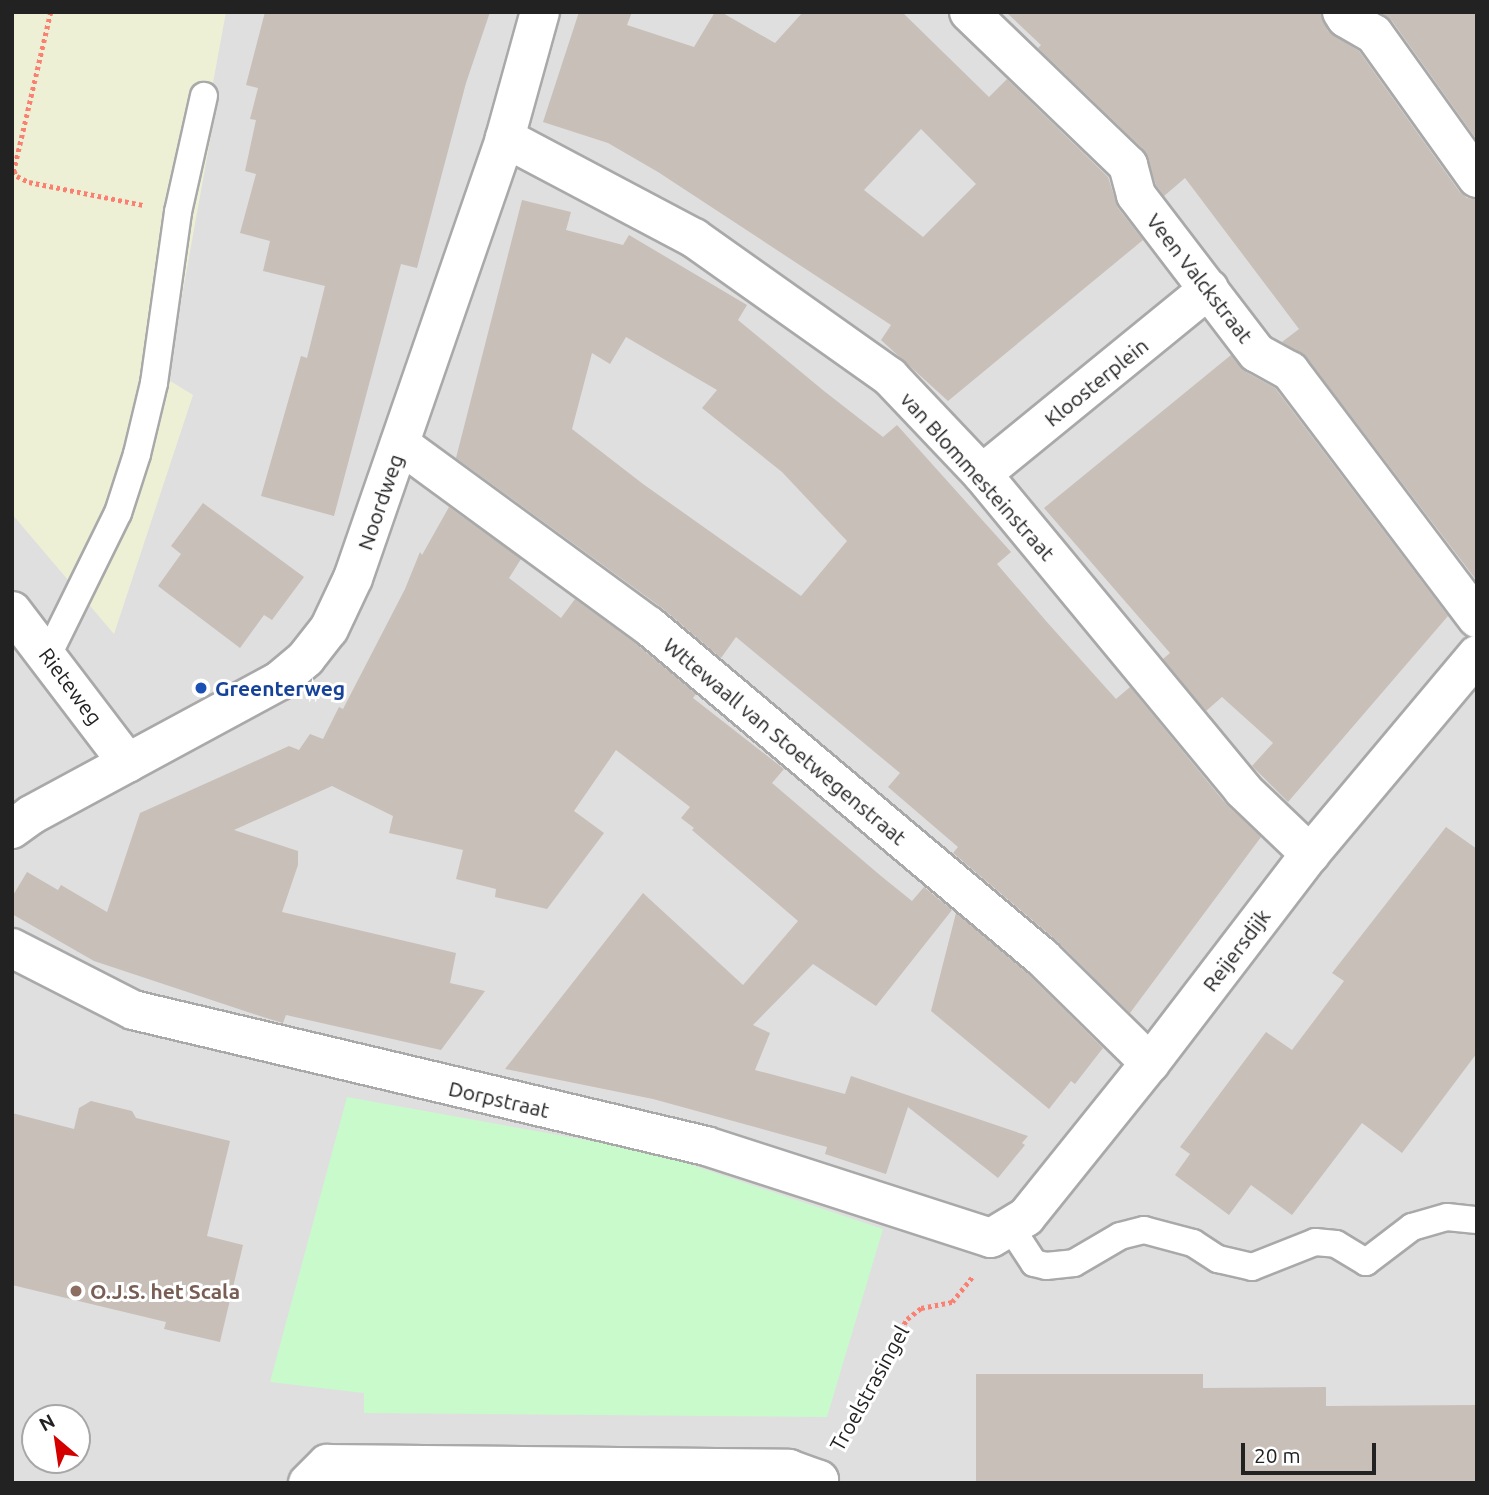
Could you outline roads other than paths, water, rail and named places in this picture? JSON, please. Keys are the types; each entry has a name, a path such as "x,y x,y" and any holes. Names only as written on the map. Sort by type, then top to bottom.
{"street":[{"name":"Noordweg","path":"12,829 31,815 279,681 306,658 329,629 353,578 505,138 540,12"},
{"name":"Veen Valckstraat","path":"969,12 1128,165 1136,195 1257,352 1290,371 1477,618"},
{"path":"1342,12 1346,19 1374,34 1477,178"},
{"name":"van Blommesteinstraat","path":"505,138 694,238 890,377 982,474 1243,790 1310,854"},
{"name":"Kloosterplein","path":"982,474 1209,289"},
{"name":"Wttewaall van Stoetwegenstraat","path":"400,444 649,626 1043,958 1150,1063"},
{"name":"Rieteweg","path":"12,611 128,763"},
{"name":"Reijersdijk","path":"1001,1233 1026,1217 1150,1063 1310,854 1477,655"},
{"name":"Dorpstraat","path":"12,948 134,1010 706,1146 1001,1233"},
{"path":"308,1483 327,1464 789,1469 819,1481"}],"lane":[{"path":"48,655 118,513 137,454 154,383 178,212 204,96"},
{"path":"1001,1233 1034,1263 1046,1266 1074,1264 1120,1236 1144,1230 1193,1243 1218,1259 1252,1267 1315,1242 1336,1244 1366,1262 1412,1227 1447,1217 1477,1220"}],"place":[{"name":"Greenterweg","path":"201,688"},
{"name":"O.J.S. het Scala","path":"76,1291"}]}
